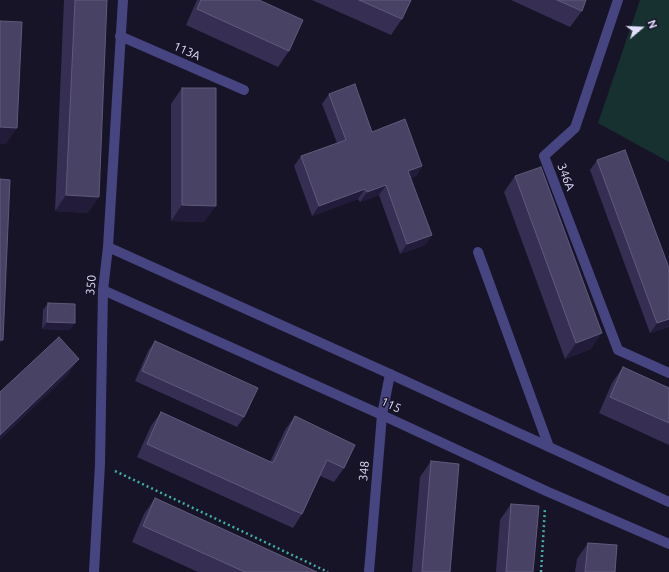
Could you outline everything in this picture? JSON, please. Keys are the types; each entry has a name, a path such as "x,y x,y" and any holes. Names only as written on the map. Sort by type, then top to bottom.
{"street":[{"name":"350","path":"94,572 100,464 103,290 108,247 123,0"},
{"name":"346A","path":"618,0 575,128 544,156 618,350 669,373"},
{"name":"113A","path":"120,36 244,90"},
{"path":"108,247 669,502"},
{"path":"478,252 549,447"},
{"name":"115","path":"103,290 382,415 546,491 669,544"},
{"name":"348","path":"369,572 382,415 390,374"}],"path":[{"path":"100,464 328,572"},
{"path":"541,572 546,491"}],"green space":[{"path":"640,0 669,0 669,162 598,123"}],"building":[{"path":"75,0 107,0 99,197 66,195"},
{"path":"201,0 259,0 303,20 289,51 197,9"},
{"path":"359,0 411,0 402,19"},
{"path":"557,0 586,0 582,11"},
{"path":"0,21 22,22 17,128 0,127"},
{"path":"355,84 372,132 405,119 422,166 408,171 432,235 407,244 386,185 367,192 365,189 319,206 301,156 346,140 329,94"},
{"path":"182,88 216,88 216,206 182,205"},
{"path":"625,150 669,268 669,319 657,323 597,160"},
{"path":"541,167 602,333 576,343 515,176"},
{"path":"0,179 10,180 3,340 0,340"},
{"path":"48,303 75,304 75,323 47,322"},
{"path":"59,337 79,359 0,435 0,392"},
{"path":"155,341 258,388 244,417 142,371"},
{"path":"623,367 669,388 669,423 610,397"},
{"path":"161,412 273,463 295,416 355,445 344,468 327,460 302,514 147,444"},
{"path":"431,461 459,464 450,572 422,572"},
{"path":"155,498 317,572 245,572 143,526"},
{"path":"511,504 539,506 533,572 506,572"},
{"path":"588,543 617,545 615,572 585,572"}]}
